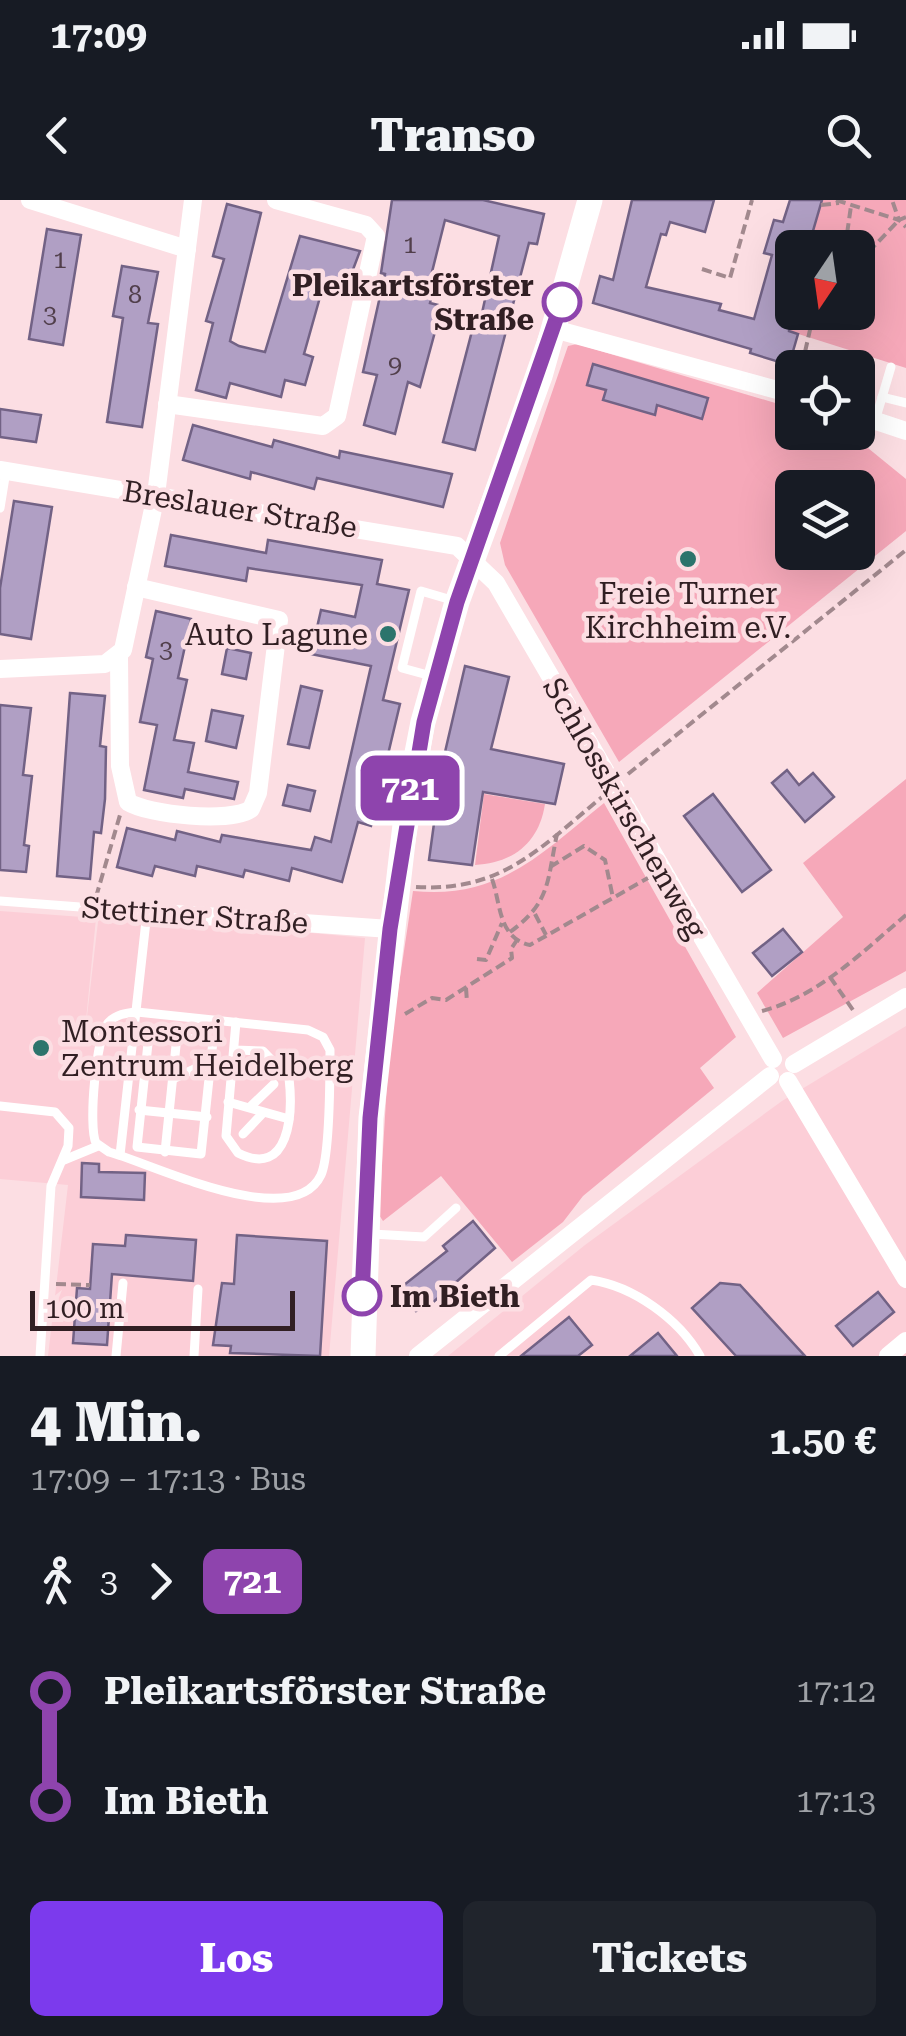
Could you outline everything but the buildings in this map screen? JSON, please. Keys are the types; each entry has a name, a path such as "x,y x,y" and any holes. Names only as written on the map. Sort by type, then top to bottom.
{"street":[{"path":"30,200 187,249"},
{"path":"136,587 280,620 258,793 252,808 232,816 142,811 128,802 120,766 123,670 119,657 156,495 194,200"},
{"path":"167,404 323,426 338,416 376,236 366,225 276,200"},
{"path":"363,1356 364,1234 379,1029 408,800 457,602 554,329 590,200"},
{"path":"554,329 775,389"},
{"path":"875,421 906,431"},
{"name":"Breslauer Straße","path":"3,470 441,542 458,546 474,560"},
{"name":"Schlosskirschenweg","path":"474,560 496,584 744,1016 781,1070 906,1279"},
{"path":"0,669 85,667 119,657"},
{"name":"Stettiner Straße","path":"147,912 390,929"},
{"path":"418,1356 781,1070 906,997"},
{"path":"888,1356 906,1341"}],"lane":[{"path":"875,406 892,367"},
{"path":"882,397 906,404"},
{"path":"0,508 3,470"},
{"path":"436,677 402,668 421,591 457,602"},
{"name":"Stettiner Straße","path":"0,901 147,912"},
{"path":"120,1155 147,912"},
{"path":"138,1012 316,1032 330,1050 324,1164 313,1186 294,1196 244,1196 98,1146 91,1131 102,1032 116,1017 138,1012"},
{"path":"242,1023 251,1048"},
{"path":"235,1050 263,1050 289,1078 289,1120 282,1148 268,1157 251,1159 238,1153 227,1140 228,1102 235,1050 242,1023"},
{"path":"263,1050 272,1026"},
{"path":"149,1034 213,1042 213,1060 201,1154 137,1147 149,1034"},
{"path":"166,1152 177,1036"},
{"path":"173,1079 213,1060"},
{"path":"250,1107 274,1084"},
{"path":"228,1102 289,1120"},
{"path":"0,1106 55,1112 69,1128 62,1161 51,1186 40,1356"},
{"path":"139,1110 208,1116"},
{"path":"244,1134 263,1113"},
{"path":"62,1161 98,1146"},
{"path":"364,1234 424,1237 456,1208"},
{"path":"499,1356 591,1280 612,1283 646,1303 682,1330 700,1356"},
{"path":"116,1356 124,1282"},
{"path":"194,1356 198,1289"}],"path":[{"path":"702,269 730,278 752,200"},
{"path":"892,200 906,227"},
{"path":"821,204 838,201 899,220"},
{"path":"847,230 851,206"},
{"path":"875,245 906,217"},
{"path":"396,886 450,889 508,872 906,550"},
{"path":"93,907 128,802"},
{"path":"510,932 535,914 558,834"},
{"path":"550,867 584,846 605,860 613,898"},
{"path":"492,879 502,923 517,940 530,945 661,871"},
{"path":"535,914 546,935"},
{"path":"744,1016 792,1003 906,915"},
{"path":"477,959 486,960 492,954 502,923"},
{"path":"379,1029 432,998 446,1000 466,988 512,958 511,948 517,940"},
{"path":"830,977 862,1024"},
{"path":"466,988 466,1002"},
{"path":"63,1284 90,1285"}],"shaded area":[{"path":"822,200 906,200 906,368 875,358 875,350 849,350 789,331 875,330 875,230 813,230"},
{"name":"Freie Turner Kirchheim e.V.","path":"577,344 775,403 775,450 870,450 906,479 906,531 875,556 875,470 775,470 775,570 858,570 619,762 505,565 500,543 568,346"},
{"path":"906,779 906,971 783,1038 757,993 843,917 803,863"},
{"path":"484,794 545,804 537,830 522,848 501,860 475,865"},
{"path":"604,803 736,1037 700,1068 714,1088 583,1196 563,1222 512,1262 441,1176 383,1221 379,1215 389,1051 413,891 443,892 495,880 539,855"},
{"path":"0,911 96,918 83,1051 99,913 365,938 329,1356 48,1356 68,1185 0,1179"},
{"path":"906,1026 906,1356 448,1356 585,1245 782,1101"}],"bus line":[{"name":"721","path":"362,1296 370,1118 408,800 424,722 457,602 540,376 562,302"}],"place":[{"name":"Pleikartsförster Straße","path":"562,302"},
{"name":"Freie Turner Kirchheim e.V.","path":"688,559"},
{"name":"Auto Lagune","path":"388,634"},
{"name":"Montessori Zentrum Heidelberg","path":"41,1048"},
{"name":"Im Bieth","path":"362,1296"}]}
